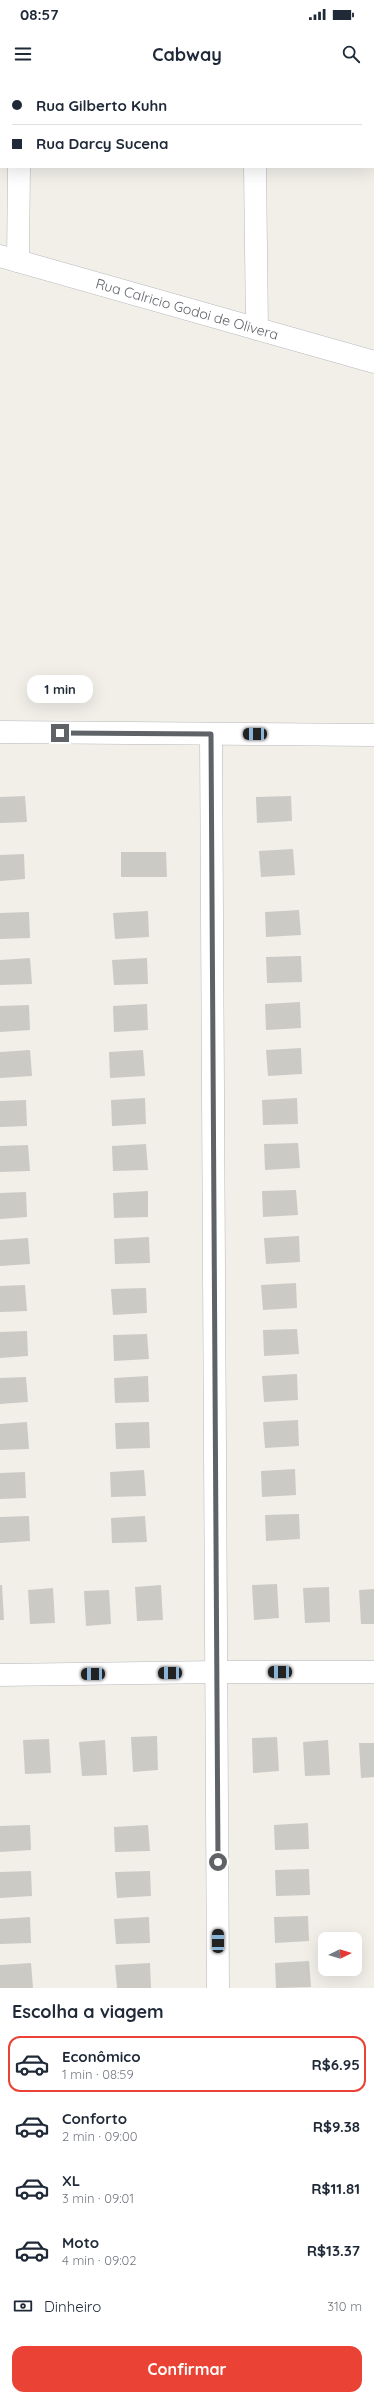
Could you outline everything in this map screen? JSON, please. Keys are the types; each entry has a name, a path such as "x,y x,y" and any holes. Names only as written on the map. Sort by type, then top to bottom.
{"street":[{"path":"9,258 19,168"},
{"path":"255,168 257,329"},
{"name":"Rua Calricio Godoi de Olivera","path":"9,258 374,362"},
{"path":"0,732 374,735"},
{"path":"211,734 218,1988"},
{"path":"0,1675 217,1672 374,1672"}],"building":[{"path":"25,796 27,822 0,823 0,797"},
{"path":"291,796 292,821 257,823 256,797"},
{"path":"293,849 295,875 261,877 259,851"},
{"path":"121,852 166,852 167,877 121,877"},
{"path":"24,854 25,879 0,881 0,855"},
{"path":"299,910 301,935 266,937 265,912"},
{"path":"148,911 149,937 115,939 113,913"},
{"path":"29,912 30,938 0,939 0,913"},
{"path":"301,956 302,982 267,983 266,957"},
{"path":"30,958 32,984 0,985 0,960"},
{"path":"147,958 148,984 114,985 112,960"},
{"path":"300,1002 301,1028 266,1030 265,1004"},
{"path":"147,1004 148,1030 114,1032 113,1006"},
{"path":"29,1005 30,1030 0,1032 0,1006"},
{"path":"301,1048 302,1074 268,1076 266,1050"},
{"path":"30,1050 32,1076 0,1078 0,1052"},
{"path":"143,1050 145,1076 110,1078 109,1052"},
{"path":"145,1098 146,1124 112,1126 111,1100"},
{"path":"297,1098 298,1124 263,1125 262,1100"},
{"path":"26,1100 27,1126 0,1127 0,1101"},
{"path":"298,1143 300,1168 265,1170 264,1144"},
{"path":"146,1144 148,1170 113,1171 112,1146"},
{"path":"28,1145 30,1171 0,1172 0,1146"},
{"path":"296,1190 298,1215 263,1217 262,1191"},
{"path":"148,1191 148,1217 114,1218 113,1193"},
{"path":"26,1192 27,1217 0,1219 0,1193"},
{"path":"299,1236 300,1262 266,1264 264,1238"},
{"path":"149,1237 150,1263 115,1264 114,1239"},
{"path":"28,1238 30,1264 0,1266 0,1240"},
{"path":"296,1283 297,1308 263,1310 261,1285"},
{"path":"25,1285 27,1311 0,1312 0,1286"},
{"path":"146,1288 147,1313 113,1315 111,1289"},
{"path":"297,1329 299,1354 264,1356 263,1330"},
{"path":"27,1331 28,1356 0,1358 0,1332"},
{"path":"147,1334 149,1359 114,1361 113,1335"},
{"path":"297,1374 298,1400 264,1402 262,1376"},
{"path":"148,1376 149,1402 115,1403 114,1378"},
{"path":"26,1377 28,1402 0,1404 0,1378"},
{"path":"298,1420 299,1446 265,1448 263,1422"},
{"path":"27,1422 29,1449 0,1450 0,1424"},
{"path":"149,1422 150,1448 116,1449 115,1423"},
{"path":"295,1469 296,1495 262,1497 261,1471"},
{"path":"144,1470 146,1496 111,1497 110,1472"},
{"path":"25,1472 26,1498 0,1499 0,1473"},
{"path":"299,1514 300,1539 266,1541 265,1515"},
{"path":"29,1516 30,1541 0,1543 0,1517"},
{"path":"145,1516 147,1542 112,1543 111,1518"},
{"path":"277,1584 279,1618 254,1620 252,1585"},
{"path":"0,1585 2,1585 4,1620 0,1620"},
{"path":"161,1585 163,1620 137,1621 135,1587"},
{"path":"329,1587 330,1622 305,1623 303,1588"},
{"path":"53,1588 55,1623 30,1624 28,1590"},
{"path":"374,1589 374,1624 361,1624 359,1590"},
{"path":"109,1590 111,1624 86,1626 84,1591"},
{"path":"157,1736 158,1770 133,1772 131,1737"},
{"path":"277,1737 279,1771 253,1773 252,1738"},
{"path":"49,1739 51,1773 25,1774 23,1740"},
{"path":"105,1740 107,1775 82,1776 79,1742"},
{"path":"328,1740 330,1775 305,1776 303,1742"},
{"path":"359,1743 374,1743 374,1777 361,1778"},
{"path":"308,1823 309,1849 275,1850 274,1825"},
{"path":"30,1825 31,1850 0,1852 0,1826"},
{"path":"148,1825 150,1851 115,1852 114,1827"},
{"path":"309,1869 310,1895 276,1896 275,1870"},
{"path":"31,1871 32,1896 0,1898 0,1872"},
{"path":"150,1871 151,1896 117,1898 115,1872"},
{"path":"308,1916 309,1941 275,1943 274,1917"},
{"path":"30,1917 31,1943 0,1944 0,1919"},
{"path":"149,1917 150,1943 116,1944 114,1919"},
{"path":"309,1961 311,1987 276,1988 275,1963"},
{"path":"31,1963 33,1988 0,1988 0,1965"},
{"path":"150,1963 151,1988 117,1988 115,1965"}],"route":[{"path":"60,733 211,734 218,1862"}]}
